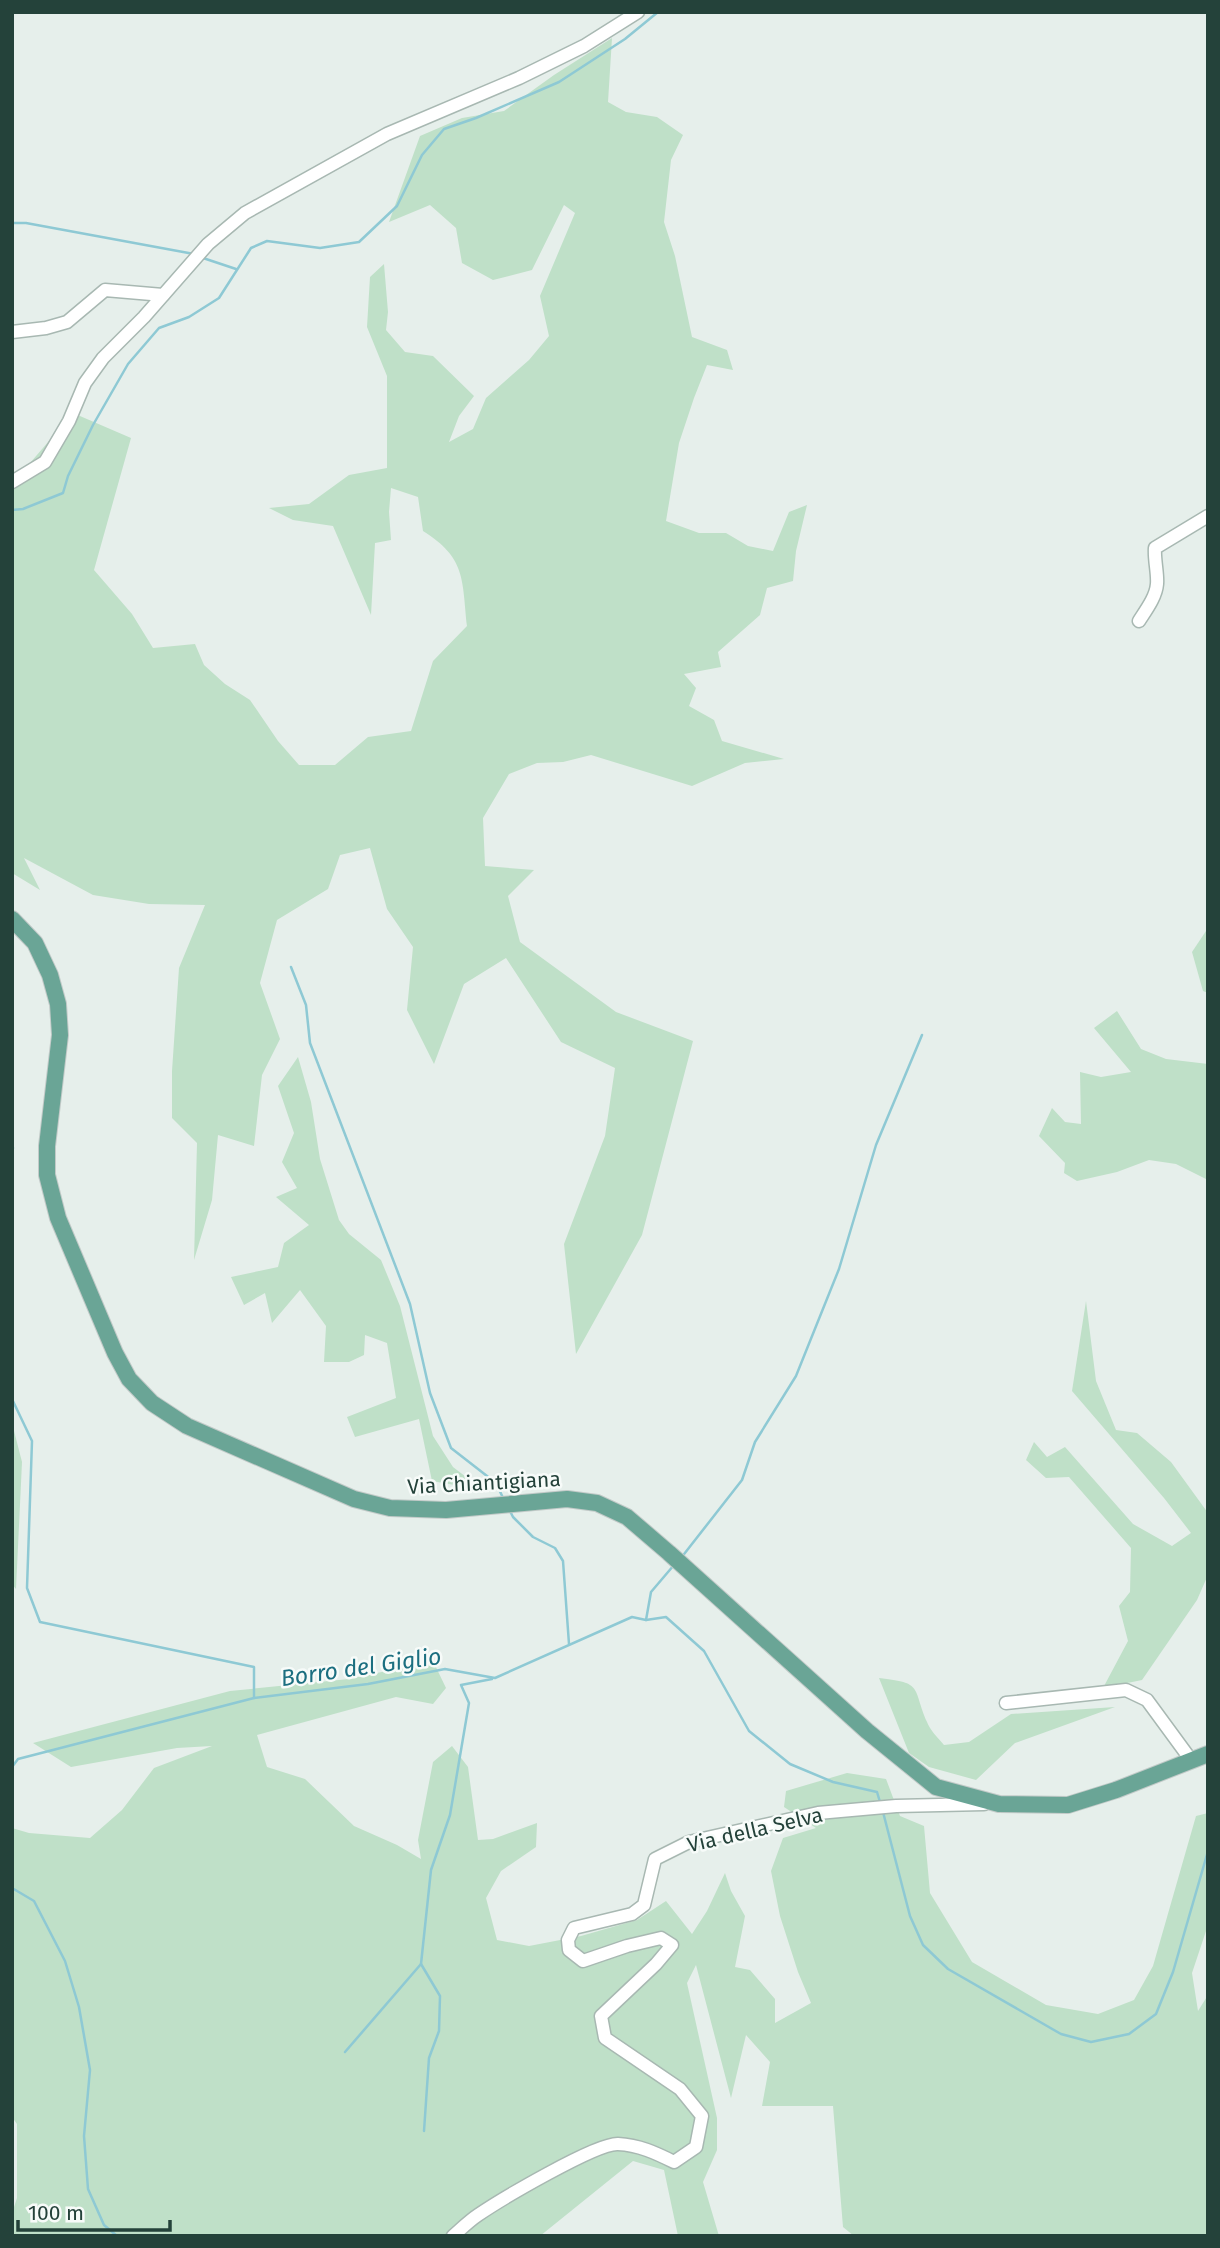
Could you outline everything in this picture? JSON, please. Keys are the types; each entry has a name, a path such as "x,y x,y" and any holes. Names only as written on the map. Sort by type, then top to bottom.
{"main road":[{"name":"Via Chiantigiana","path":"12,919 35,943 50,975 58,1004 60,1035 47,1146 47,1175 58,1218 115,1353 129,1379 152,1403 187,1426 354,1499 390,1508 472,1508 567,1499 597,1503 626,1517 697,1576 867,1731 936,1787 999,1804 1068,1805 1116,1790 1208,1754"}],"street":[{"path":"12,482 45,463 69,421 85,383 103,358 208,244 245,214 387,134 519,78 584,46 638,12"},
{"path":"12,332 67,322 105,290 163,295"},
{"path":"1139,621 1155,594 1158,581 1154,566 1155,548 1208,516"},
{"path":"1006,1703 1126,1690 1147,1700 1191,1760"},
{"name":"Via della Selva","path":"453,2236 500,2201 578,2159 615,2144 645,2148 674,2162 696,2147 702,2116 680,2089 605,2038 601,2016 656,1964 672,1945 662,1938 583,1961 569,1950 568,1940 575,1928 632,1914 645,1905 656,1859 689,1842 818,1813 896,1806 999,1804"}],"green space":[{"path":"612,38 608,102 626,112 657,117 683,135 671,160 664,222 675,256 692,337 727,350 733,370 707,365 679,443 666,521 699,533 726,533 748,546 773,551 789,512 807,505 796,551 793,581 767,588 760,615 718,652 721,667 684,674 696,688 689,706 714,720 722,741 784,759 745,763 692,786 591,755 563,762 537,763 509,774 483,818 485,866 534,870 508,896 520,942 616,1012 693,1041 642,1235 576,1354 564,1244 605,1136 615,1068 561,1042 506,958 464,984 434,1064 407,1010 413,947 387,909 370,848 340,855 328,889 277,920 260,983 280,1039 262,1075 254,1146 218,1135 212,1200 194,1260 197,1143 172,1118 172,1071 179,968 205,905 149,904 93,895 24,858 40,890 12,873 12,484 73,413 131,438 94,570 132,614 153,648 195,644 204,665 225,684 250,700 278,741 299,765 335,765 368,737 411,731 433,661 467,626 459,571 447,551 423,531 418,497 391,488 391,540 375,543 371,615 333,526 293,520 269,508 309,504 349,475 387,468 387,376 367,327 370,277 384,264 388,312 386,330 405,352 433,356 474,396 459,416 449,442 473,429 486,398 529,360 549,336 540,296 575,213 564,205 532,270 493,280 462,263 456,228 430,205 389,222 420,136 462,118 504,111"},
{"path":"1208,928 1208,993 1203,991 1192,952"},
{"path":"1117,1011 1141,1049 1166,1059 1208,1064 1208,1180 1176,1164 1149,1160 1117,1172 1077,1181 1064,1173 1065,1163 1039,1136 1052,1108 1065,1122 1081,1124 1080,1072 1101,1077 1131,1072 1094,1028"},
{"path":"298,1057 311,1102 320,1159 339,1220 349,1234 381,1260 400,1306 433,1436 453,1467 483,1490 432,1481 419,1419 355,1437 347,1417 396,1398 387,1343 365,1335 364,1355 349,1362 324,1362 326,1326 300,1290 272,1323 265,1293 244,1305 231,1277 278,1267 284,1243 309,1225 276,1197 297,1188 282,1162 294,1133 278,1086"},
{"path":"1086,1301 1096,1381 1116,1430 1137,1433 1171,1462 1208,1513 1208,1575 1197,1600 1142,1680 1103,1688 1128,1641 1119,1606 1130,1592 1131,1548 1069,1477 1046,1478 1026,1460 1034,1442 1047,1457 1065,1447 1133,1524 1172,1546 1191,1533 1072,1391"},
{"path":"12,1423 22,1462 16,1589 12,1584"},
{"path":"433,1661 446,1688 433,1704 396,1697 257,1735 267,1767 305,1779 354,1826 421,1859 418,1840 433,1762 452,1746 468,1767 478,1840 493,1839 537,1823 536,1847 501,1871 486,1898 497,1940 529,1946 581,1936 637,1920 666,1901 692,1934 707,1911 725,1873 731,1891 745,1916 735,1967 750,1970 775,1999 775,2023 811,2003 780,1916 771,1871 783,1838 816,1828 784,1807 786,1791 847,1773 886,1779 900,1816 924,1826 930,1893 972,1962 1046,2005 1098,2014 1134,2000 1153,1966 1196,1816 1208,1813 1208,1925 1192,1973 1198,2011 1208,1995 1208,2236 854,2236 843,2227 833,2106 762,2106 770,2062 746,2035 731,2098 696,1965 687,1983 717,2118 717,2150 703,2182 719,2236 678,2236 664,2170 633,2161 540,2236 12,2236 12,2213 17,2198 17,2124 12,2117 12,1828 29,1833 90,1838 122,1810 154,1768 212,1746 177,1748 71,1767 33,1743 230,1691 349,1679"},
{"path":"879,1678 903,1682 914,1689 928,1725 944,1745 969,1742 1011,1714 1115,1707 1015,1743 976,1780 929,1767 909,1753"}],"waterway":[{"path":"12,510 23,509 63,493 68,476 93,425 128,364 159,328 189,317 219,298 251,248 267,241 320,248 359,242 397,206 422,155 444,129 559,82 625,39 658,12"},
{"path":"12,223 26,223 194,254"},
{"path":"203,258 236,269"},
{"path":"291,967 306,1005 310,1043 410,1304 430,1393 451,1448 496,1483 504,1500"},
{"path":"681,1558 742,1480 755,1442 796,1376 839,1269 876,1145 922,1035"},
{"path":"12,1399 32,1441 27,1588 40,1622 254,1667 254,1698"},
{"path":"509,1509 513,1517 533,1537 555,1548 563,1561 569,1644"},
{"path":"646,1620 651,1592 674,1565"},
{"name":"Borro del Giglio","path":"12,1767 18,1759 254,1698 368,1684 445,1669 495,1678 632,1617 646,1620 666,1617 704,1651 749,1731 790,1764 833,1782 877,1792 880,1802"},
{"path":"345,2052 421,1964 431,1870 450,1815 469,1703 461,1685 492,1679"},
{"name":"Borro del Giglio","path":"883,1812 910,1916 923,1945 948,1969 1061,2034 1091,2042 1129,2034 1156,2014 1173,1972 1208,1851"},
{"path":"12,1888 34,1901 65,1961 79,2007 90,2070 84,2136 88,2189 104,2225 117,2236"},
{"path":"421,1964 440,1996 439,2031 429,2058 424,2131"}]}
